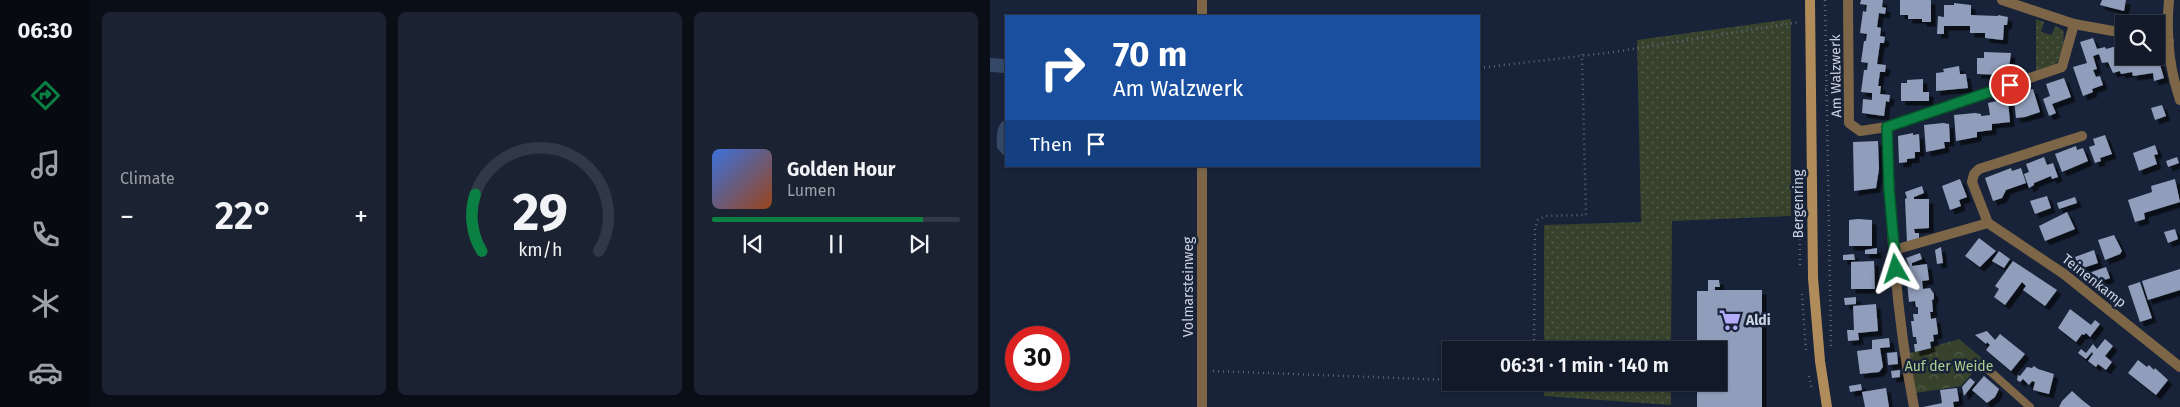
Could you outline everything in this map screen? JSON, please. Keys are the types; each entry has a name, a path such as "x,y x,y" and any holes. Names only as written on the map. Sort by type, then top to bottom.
{"main road":[{"name":"Bergenring","path":"1810,0 1812,278 1820,360 1827,407"}],"street":[{"path":"1202,0 1202,15"},
{"name":"Am Walzwerk","path":"1848,0 1849,123 1860,131 1887,127 2062,67 2074,24"},
{"path":"2002,0 2074,24 2115,31"},
{"path":"2169,0 2169,41 2173,79 2180,100"},
{"path":"2165,40 2169,41"},
{"path":"1887,127 1889,189 1894,250 1905,364 1914,407"},
{"path":"1894,250 1988,223 1972,182 1974,174 1979,169 2082,136"},
{"name":"Volmarsteinweg","path":"1202,167 1202,407"},
{"name":"Teinenkamp","path":"1988,223 2064,274 2180,367"}],"lane":[{"path":"1983,365 2030,407"}],"path":[{"path":"1825,0 1832,353"},
{"path":"1480,68 1582,54 1614,52 1798,22"},
{"path":"1534,341 1535,228 1538,220 1545,216 1586,215 1582,54"},
{"path":"1202,370 1442,380"}],"green space":[{"path":"1791,19 1791,216 1672,221 1671,341 1544,341 1544,225 1641,222 1637,40"},
{"path":"2036,19 2044,22 2041,32 2052,35 2055,26 2063,30 2064,38 2062,53 2058,61 2053,65 2036,71"},
{"name":"Auf der Weide","path":"1959,339 1984,360 1961,386 1916,393 1910,353"},
{"path":"1544,391 1671,391 1671,405 1544,396"}],"water":[{"path":"990,58 1005,59 1005,73 990,72"},
{"path":"1005,121 1005,155 997,148 1000,124"}],"building":[{"path":"1861,0 1883,0 1882,7 1886,8 1885,14 1879,13 1877,27 1881,28 1880,36 1885,37 1884,43 1880,43 1877,64 1886,65 1885,72 1880,72 1878,86 1881,86 1880,94 1890,95 1889,102 1886,101 1884,116 1862,113 1863,99 1872,100 1872,93 1861,92 1864,70 1867,70 1868,63 1861,62 1867,34 1860,33 1863,11 1866,12 1867,5 1860,4"},
{"path":"1900,0 1931,0 1931,22 1922,22 1922,19 1908,19 1908,15 1900,15"},
{"path":"2102,0 2126,0 2124,11 2100,5"},
{"path":"1954,3 1971,5 1971,15 2008,17 2007,25 2004,25 2003,40 1985,38 1985,33 1970,33 1970,26 1944,26 1944,34 1937,34 1938,16 1944,17 1944,5 1954,5"},
{"path":"2093,38 2097,49 2115,47 2115,65 2160,65 2164,78 2154,81 2153,73 2133,76 2132,72 2121,74 2120,71 2113,73 2108,62 2102,63 2099,54 2093,56 2097,69 2093,70 2096,77 2100,76 2103,85 2092,89 2093,92 2083,96 2073,67 2087,63 2080,42"},
{"path":"1984,52 2011,53 2008,75 1977,74 1977,58 1984,58"},
{"path":"1959,66 1960,74 1966,74 1968,88 1936,91 1936,73 1944,72 1943,69"},
{"path":"2064,78 2071,97 2052,104 2056,113 2049,116 2043,99 2050,96 2046,84"},
{"path":"1923,79 1923,92 1929,92 1929,101 1901,101 1901,83 1907,83 1907,80"},
{"path":"2033,89 2040,112 2016,118 2014,99 2020,99 2018,93"},
{"path":"2001,100 2001,102 2008,101 2010,122 1992,124 1992,130 1977,132 1977,137 1956,141 1954,115 1975,113 1981,114 1981,116 1990,115 1988,103"},
{"path":"2162,105 2166,116 2155,120 2151,108"},
{"path":"1949,124 1950,142 1944,142 1945,148 1926,152 1924,125"},
{"path":"1913,133 1913,135 1919,134 1920,152 1915,152 1915,158 1899,163 1898,136"},
{"path":"2105,135 2112,154 2100,158 2101,161 2095,163 2089,147 2095,145 2093,139"},
{"path":"1878,141 1879,169 1876,188 1854,191 1853,142"},
{"path":"2155,145 2158,154 2154,155 2157,164 2139,171 2133,153"},
{"path":"2076,146 2077,150 2083,148 2088,161 2062,172 2055,154"},
{"path":"2044,157 2047,165 2053,163 2058,177 2052,179 2051,176 2034,183 2029,188 2024,174 2029,172 2026,164"},
{"path":"2177,157 2179,163 2168,167 2166,161"},
{"path":"2011,168 2012,171 2021,168 2026,183 2006,190 2002,198 1993,201 1985,178"},
{"path":"1960,179 1967,197 1959,200 1961,206 1950,210 1942,186"},
{"path":"2175,179 2180,202 2144,213 2145,219 2135,222 2128,200 2152,192 2151,186"},
{"path":"1922,186 1924,193 1914,197 1914,199 1929,199 1929,228 1914,229 1915,233 1919,233 1919,240 1907,243 1905,199 1907,198 1905,192"},
{"path":"2047,196 2051,208 2035,214 2030,201"},
{"path":"2075,197 2077,203 2059,209 2057,203"},
{"path":"2067,212 2075,229 2045,241 2039,226"},
{"path":"1849,220 1872,220 1872,246 1849,246"},
{"path":"2175,229 2178,239 2168,243 2164,232"},
{"path":"2114,235 2122,251 2120,254 2105,260 2098,240"},
{"path":"1979,238 1996,251 1980,267 1965,256"},
{"path":"1941,247 1943,263 1937,264 1935,250"},
{"path":"1877,248 1877,254 1865,254 1865,250"},
{"path":"2094,250 2098,263 2080,269 2075,257"},
{"path":"1999,251 2010,259 2004,268 1992,261"},
{"path":"1920,253 1922,259 1912,263 1912,266 1927,264 1929,280 1922,281 1923,289 1930,288 1934,294 1934,299 1932,300 1933,312 1930,312 1931,319 1936,318 1938,334 1933,335 1934,341 1930,342 1931,348 1915,352 1914,344 1917,344 1916,337 1913,337 1911,321 1914,321 1913,314 1918,314 1918,307 1916,307 1915,301 1909,302 1907,282 1909,282 1909,266 1906,258"},
{"path":"1854,254 1855,260 1843,260 1843,255"},
{"path":"1874,261 1875,289 1851,289 1851,262"},
{"path":"2013,261 2057,290 2045,306 2023,290 2026,286 2022,282 2005,305 1994,297 1999,289 1995,286"},
{"path":"2106,267 2110,278 2093,284 2089,273"},
{"path":"2180,269 2180,290 2148,300 2142,281"},
{"name":"Aldi","path":"1708,280 1719,280 1720,287 1715,287 1715,290 1762,290 1762,407 1697,407 1697,391 1727,391 1727,341 1697,341 1697,291 1708,291"},
{"path":"2140,282 2152,318 2140,322 2128,286"},
{"path":"1856,297 1856,304 1845,305 1844,298"},
{"path":"1876,304 1878,331 1858,333 1859,340 1848,341 1847,330 1854,330 1853,306"},
{"path":"2070,309 2091,325 2095,320 2100,324 2090,337 2086,333 2082,334 2076,342 2058,328"},
{"path":"1987,331 1995,340 2000,334 2025,354 2011,371 1986,350 1990,345 1987,342 1986,344 1975,335"},
{"path":"1889,338 1890,347 1880,348 1883,367 1879,372 1860,374 1857,351 1872,349 1872,340"},
{"path":"2105,339 2113,346 2105,356 2112,362 2106,370 2098,364 2096,367 2088,361 2093,354 2092,352 2086,359 2078,353 2081,349 2086,353 2093,344 2097,349"},
{"path":"1897,352 1898,364 1888,365 1887,353"},
{"path":"2138,360 2147,367 2149,365 2154,370 2155,368 2168,380 2156,395 2128,373"},
{"path":"2034,366 2054,374 2049,394 2033,390 2035,382 2032,381 2029,385 2023,379 2020,382 2017,380 2018,375 2020,376 2027,367 2032,368"},
{"path":"1900,370 1900,377 1892,378 1891,371"},
{"path":"1984,376 1999,389 1995,397 1987,403 1972,390"},
{"path":"1970,378 1975,382 1964,396 1962,387"},
{"path":"1861,384 1862,390 1850,392 1849,386"},
{"path":"1886,388 1889,407 1865,407 1862,392"},
{"path":"1957,388 1959,401 1953,402 1954,407 1923,407 1942,403 1940,390"},
{"path":"2072,391 2082,400 2091,407 2059,407"}],"place":[{"name":"Aldi","path":"1730,320"}],"route":[{"path":"1896,269 1889,189 1887,127 2010,85"}]}
